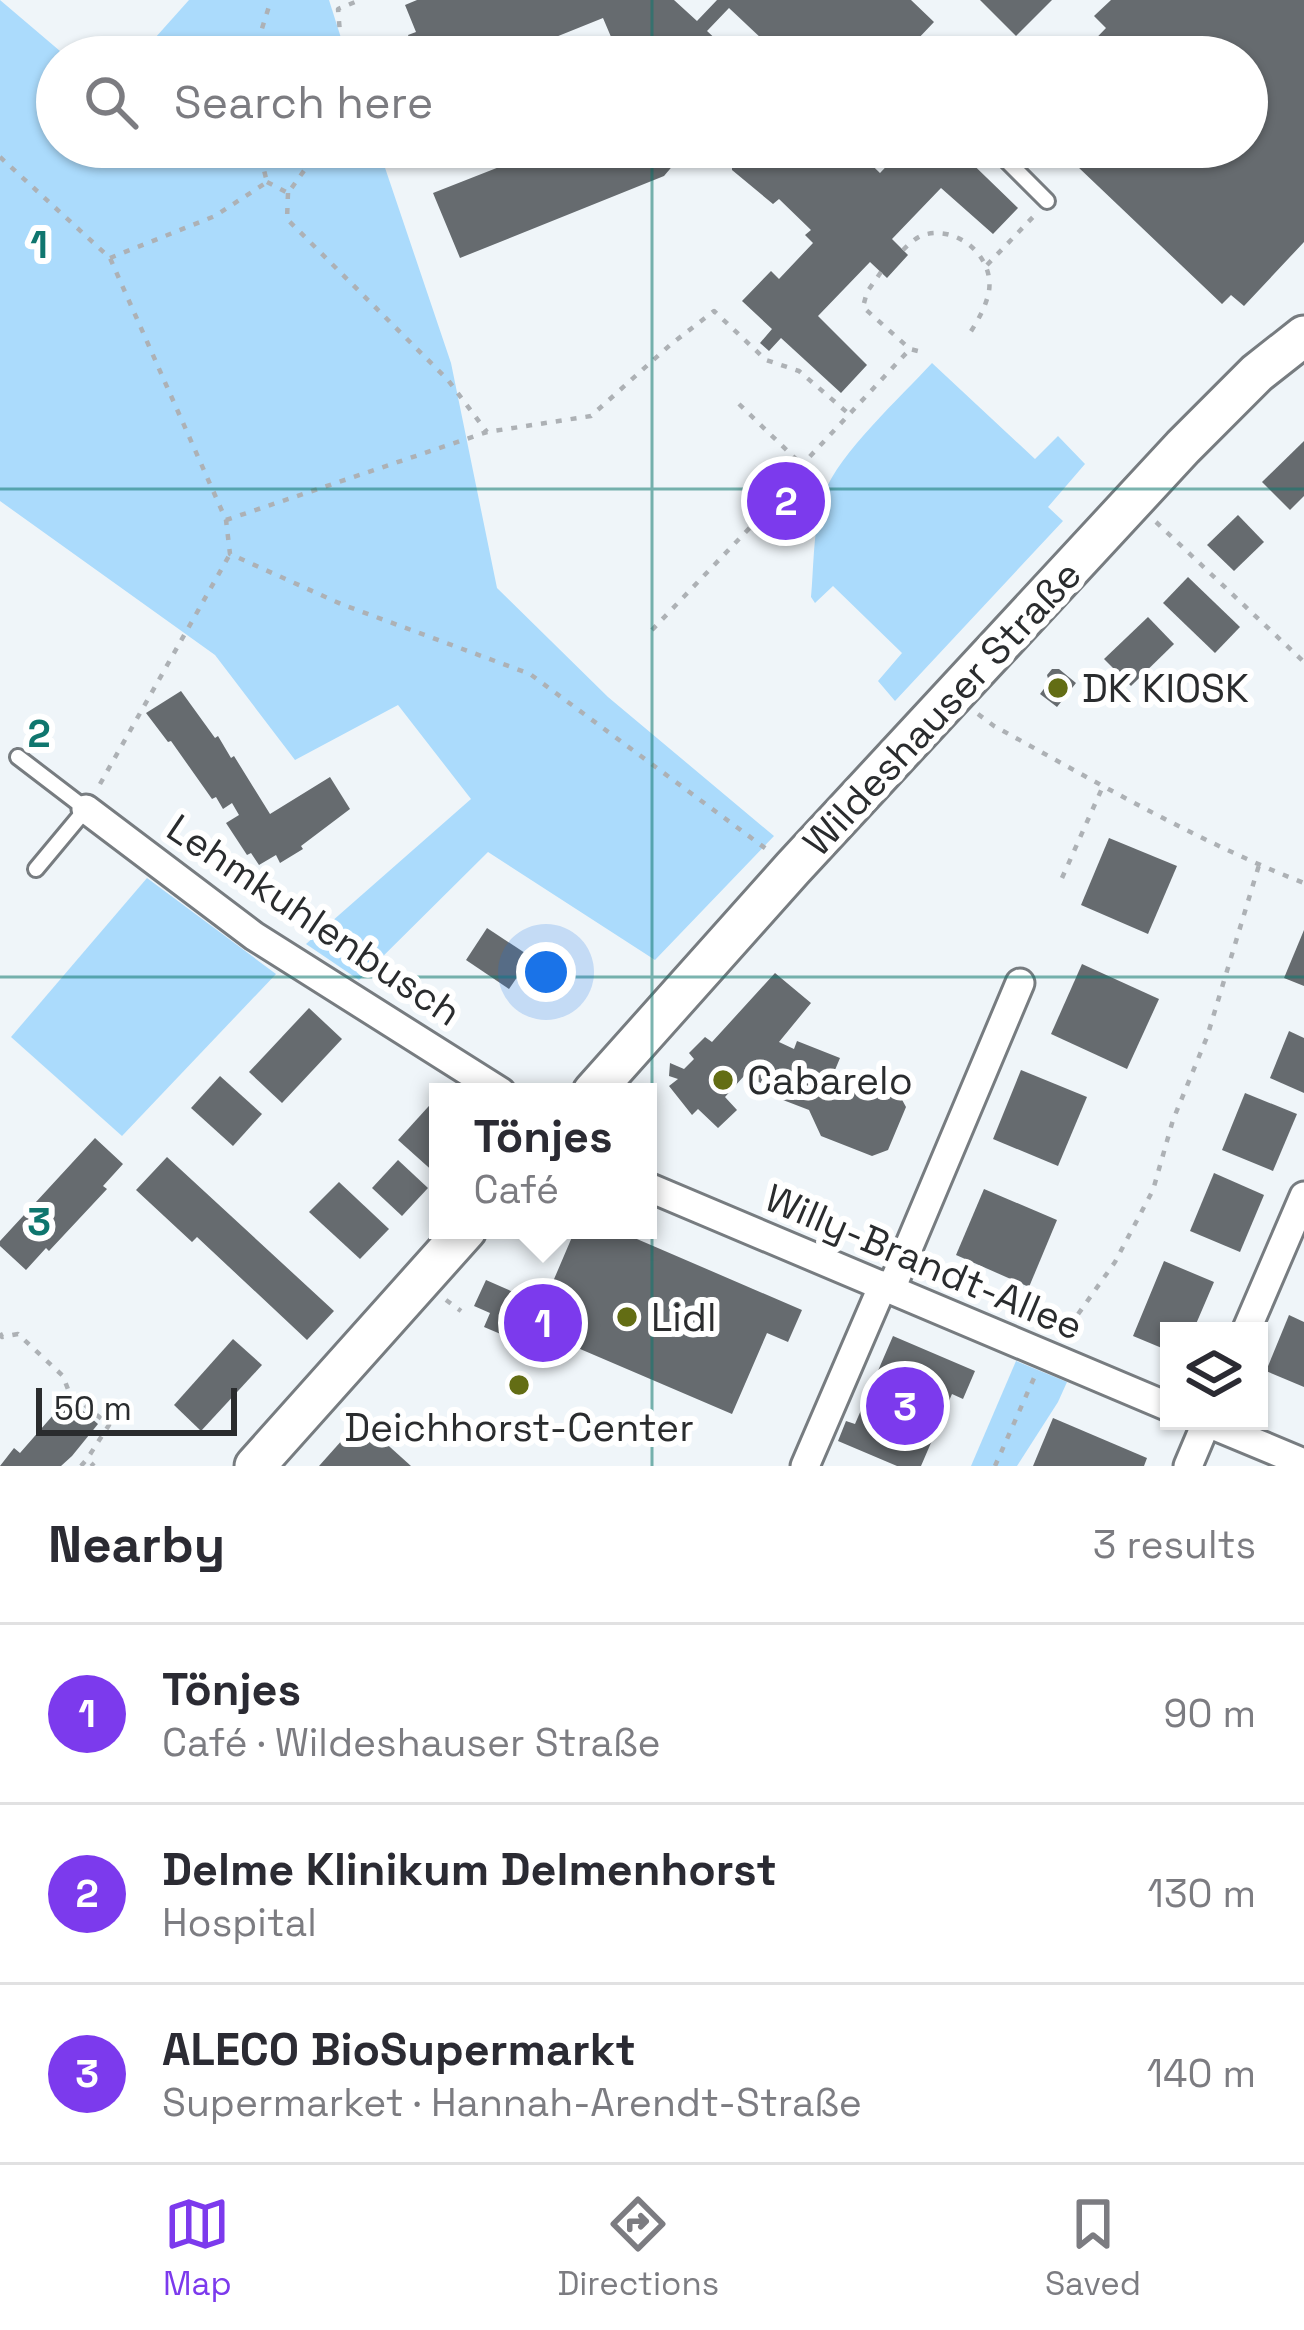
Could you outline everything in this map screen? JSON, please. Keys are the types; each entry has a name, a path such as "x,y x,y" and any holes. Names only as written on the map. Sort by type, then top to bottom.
{"main road":[{"name":"Wildeshauser Straße","path":"600,1083 1134,501 1257,374 1304,336"},
{"path":"255,1466 458,1239"}],"street":[{"name":"Lehmkuhlenbusch","path":"86,808 254,936 487,1083"},
{"path":"805,1466 1020,983"},
{"name":"Willy-Brandt-Allee","path":"657,1191 1160,1403"},
{"path":"1250,1322 1304,1196"},
{"path":"1188,1466 1203,1430"},
{"path":"1225,1430 1304,1463"}],"lane":[{"path":"1014,168 1048,201"},
{"path":"18,757 86,808 36,869"}],"path":[{"path":"260,36 271,0"},
{"path":"341,36 338,9 361,0"},
{"path":"0,157 110,258 226,520 230,554 86,808"},
{"path":"263,168 267,182 287,193"},
{"path":"305,168 287,193 287,219 448,380 487,432"},
{"path":"110,258 215,216 267,182"},
{"path":"987,265 1048,201"},
{"path":"903,250 924,234 950,235 972,246 987,265 990,288 981,316 968,335"},
{"path":"881,272 863,307 910,349 926,353"},
{"path":"226,520 487,432 591,416 715,311 766,360 799,371 849,414"},
{"path":"802,465 910,349"},
{"path":"652,630 806,469 739,404"},
{"path":"1134,501 1304,662"},
{"path":"230,554 341,604 530,674 793,868"},
{"path":"955,696 994,726 1103,786 1304,883"},
{"path":"1063,878 1103,786"},
{"path":"995,1466 1055,1328 1069,1327 1115,1262 1153,1190 1259,865"},
{"path":"445,1299 461,1311"},
{"path":"1,1336 18,1334 63,1376 69,1392 109,1425 81,1466"},
{"path":"87,1459 94,1466"}],"shaded area":[{"path":"0,0 42,36 36,36 36,168 385,168 451,363 497,588 608,697 774,836 655,960 488,852 359,980 306,944 471,799 398,705 295,760 215,655 0,501"},
{"path":"189,0 329,0 340,36 157,36"},
{"path":"932,363 1035,459 1058,436 1085,464 1048,507 1063,521 895,701 878,681 902,653 833,586 815,603 811,597 816,532 824,494 843,461"},
{"path":"147,878 276,974 122,1136 11,1037"},
{"path":"1016,1361 1067,1382 1017,1466 971,1466"}],"building":[{"path":"417,0 674,0 697,21 717,0 911,0 934,22 921,36 759,36 729,8 707,31 712,36 611,36 603,18 558,36 408,36 416,32 405,5"},
{"path":"980,0 1052,0 1016,36"},
{"path":"1111,0 1304,0 1304,242 1244,306 1231,295 1222,304 1079,168 1268,168 1268,36 1098,36 1106,28 1094,16"},
{"path":"497,168 671,168 664,176 460,258 433,193"},
{"path":"875,168 880,173 885,168 977,168 1018,208 993,234 941,188 892,239 908,255 887,278 870,262 818,316 867,365 841,393 781,338 769,351 760,343 772,329 742,301 771,271 779,279 813,243 805,235 811,230 779,199 773,204 732,170"},
{"path":"1304,441 1304,496 1290,510 1262,482"},
{"path":"1238,515 1264,542 1234,571 1207,545"},
{"path":"1188,577 1240,627 1215,653 1163,603"},
{"path":"1148,617 1174,644 1131,686 1104,659"},
{"name":"DK KIOSK","path":"1052,669 1076,683 1057,707 1040,694"},
{"path":"181,691 234,756 270,814 330,777 350,809 303,849 280,863 276,855 259,865 226,823 239,815 232,803 223,809 216,797 212,799 146,713"},
{"path":"1109,838 1177,866 1148,934 1081,905"},
{"path":"487,928 531,957 509,989 466,960"},
{"path":"1304,930 1304,986 1284,978"},
{"path":"1082,964 1159,999 1127,1069 1051,1034"},
{"path":"775,973 811,1003 779,1042 794,1049 797,1041 840,1058 835,1070 900,1096 906,1107 888,1150 872,1156 821,1136 809,1110 783,1100 787,1094 744,1076 725,1097 737,1110 718,1128 698,1109 692,1115 669,1086 678,1079 669,1076 670,1063 684,1069 694,1059 689,1053 705,1037 712,1042"},
{"path":"309,1008 342,1039 282,1103 249,1072"},
{"path":"1289,1031 1304,1038 1304,1093 1270,1078"},
{"path":"1021,1070 1087,1097 1058,1166 993,1139"},
{"path":"220,1076 262,1114 233,1146 191,1108"},
{"path":"1245,1093 1297,1114 1273,1171 1222,1150"},
{"path":"429,1106 429,1168 398,1140"},
{"path":"95,1138 123,1164 103,1186 107,1189 26,1270 0,1241"},
{"path":"167,1157 334,1311 307,1340 197,1237 192,1242 136,1190"},
{"path":"398,1160 428,1188 402,1216 372,1188"},
{"path":"1214,1173 1264,1195 1240,1252 1190,1231"},
{"path":"339,1182 389,1229 360,1259 309,1212"},
{"path":"984,1189 1057,1220 1029,1287 956,1255"},
{"path":"571,1239 637,1239 802,1310 788,1342 767,1333 732,1414 517,1322 510,1338 484,1327 490,1313 474,1306 486,1280 543,1305"},
{"path":"1164,1261 1214,1282 1197,1322 1160,1322 1160,1347 1133,1336"},
{"path":"1289,1315 1304,1322 1304,1387 1268,1372"},
{"path":"893,1336 975,1371 963,1399 952,1394 921,1466 897,1466 838,1441 846,1421 855,1424"},
{"path":"233,1339 262,1365 201,1431 174,1405"},
{"path":"68,1398 98,1424 72,1456 61,1466 0,1466 14,1448 20,1453"},
{"path":"1053,1418 1147,1458 1144,1466 1033,1466"},
{"path":"360,1420 411,1466 319,1466"}],"place":[{"name":"Delme Klinikum Delmenhorst","path":"786,501"},
{"name":"DK KIOSK","path":"1058,688"},
{"name":"Cabarelo","path":"723,1080"},
{"name":"Lidl","path":"627,1317"},
{"name":"Tönjes","path":"543,1323"},
{"name":"Deichhorst-Center","path":"519,1385"},
{"name":"ALECO BioSupermarkt","path":"905,1406"}]}
